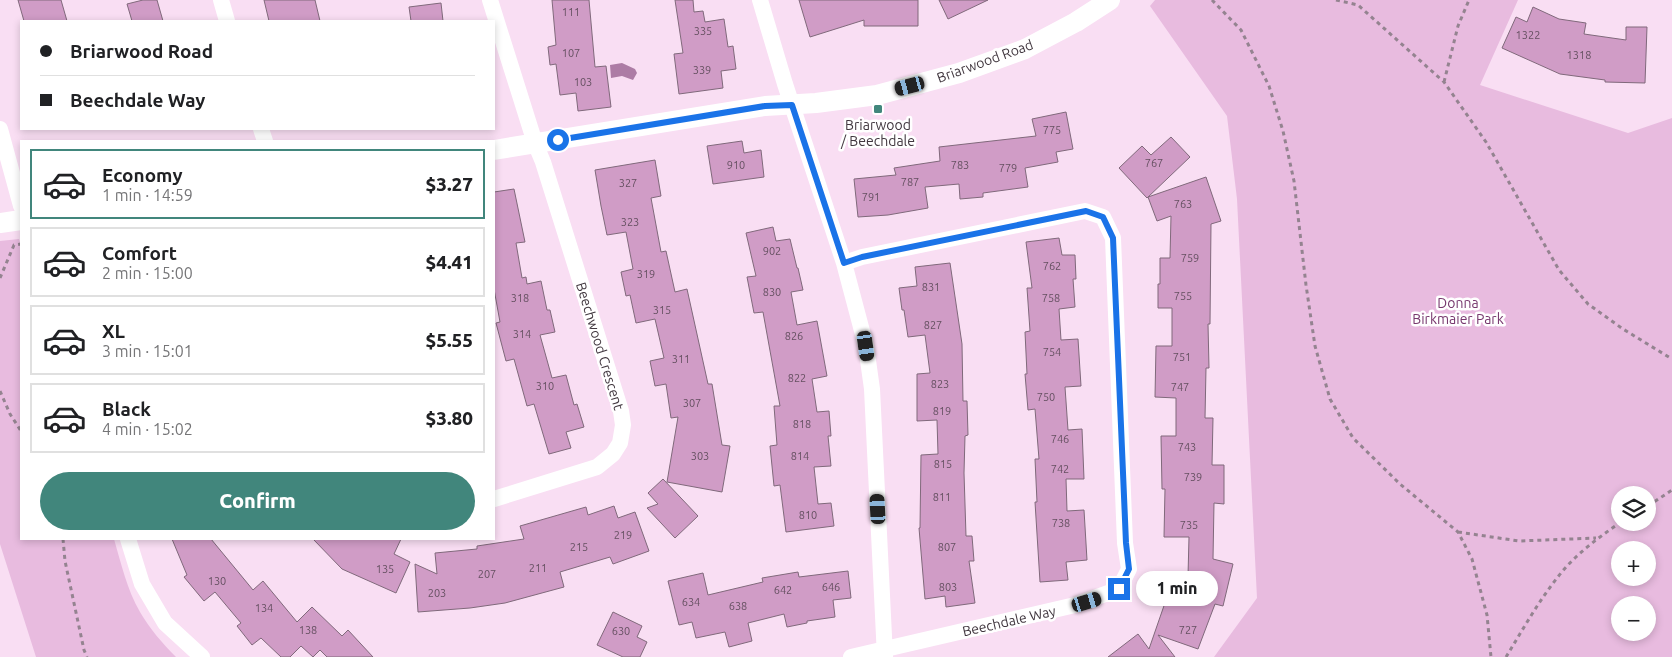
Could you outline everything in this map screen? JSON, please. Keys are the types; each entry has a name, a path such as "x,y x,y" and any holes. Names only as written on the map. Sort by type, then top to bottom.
{"street":[{"path":"221,0 227,20"},
{"name":"Beechwood Crescent","path":"490,0 534,144 543,162 621,411 623,425 620,443 613,454 597,467 495,499"},
{"path":"760,0 844,263 866,346 872,389 885,653"},
{"name":"Briarwood Road","path":"495,150 765,106 816,103 877,95 959,73 1025,49 1076,22 1110,0"},
{"path":"0,130 20,202"},
{"name":"Beechdale Way","path":"844,263 862,257 1086,211 1103,217 1113,238 1125,534 1129,569 1119,589 1099,598 885,653 851,657"},
{"path":"0,223 20,220"},
{"path":"128,540 142,584 165,623 202,657"}],"path":[{"path":"1212,0 1241,30 1269,86 1283,131 1294,180 1315,346 1330,399 1353,438 1400,484 1458,532 1472,559 1487,615 1491,657"},
{"path":"1336,0 1358,5"},
{"path":"1356,0 1358,5 1444,82 1486,142 1559,270 1588,304 1623,329 1672,359"},
{"path":"1444,82 1458,26 1469,0"},
{"path":"0,278 14,245 20,244"},
{"path":"0,391 10,414 20,429"},
{"path":"1656,501 1672,490"},
{"path":"1506,657 1542,600 1562,573 1597,538 1611,529"},
{"path":"1458,532 1519,541 1597,538"},
{"path":"64,540 65,561 87,657"}],"green space":[{"name":"Donna Birkmaier Park","path":"1155,0 1518,0 1480,85 1628,133 1672,118 1672,657 1214,657 1257,598 1237,199 1227,116 1150,6"},
{"path":"19,239 20,242 20,540 114,540 135,604 152,630 176,657 36,657 0,544 0,241"}],"shaded area":[{"path":"622,63 635,69 637,73 633,80 622,76 611,78 610,65"}],"building":[{"path":"18,0 61,0 67,20 24,20"},
{"path":"143,0 157,0 163,20 132,20 127,4"},
{"path":"264,0 315,0 320,20 269,20"},
{"path":"552,0 589,0 595,67 606,66 611,107 578,111 576,93 560,95 556,64 550,65 548,47 556,45"},
{"path":"675,0 693,0 694,12 703,11 705,22 724,19 728,47 733,46 736,69 721,71 723,88 679,94 674,54 683,53"},
{"path":"799,0 918,0 918,26 864,26 864,20 810,37"},
{"path":"939,0 988,0 948,19"},
{"path":"441,3 443,20 411,20 409,7"},
{"path":"1533,7 1559,19 1586,23 1584,34 1626,40 1626,27 1647,27 1645,83 1605,82 1605,80 1560,74 1502,48 1516,17 1527,22"},
{"path":"1066,112 1073,149 1056,152 1058,162 1025,168 1028,187 983,193 983,197 960,199 959,184 925,187 928,208 888,215 858,217 854,179 896,175 894,168 940,161 939,147 1036,136 1032,119"},
{"path":"1171,137 1190,157 1147,198 1119,168 1142,146 1151,155"},
{"path":"742,141 744,153 761,150 764,177 713,184 707,146"},
{"path":"655,160 661,196 651,198 661,252 666,251 675,292 687,289 708,384 712,384 722,445 730,446 722,492 667,482 678,417 671,418 666,384 655,386 650,361 664,358 655,319 636,323 630,295 626,296 621,272 633,269 626,232 607,235 601,206 595,170"},
{"path":"1206,177 1221,221 1211,224 1210,324 1208,324 1209,368 1206,368 1205,418 1213,418 1212,465 1224,465 1224,504 1214,503 1213,559 1233,564 1223,606 1215,604 1198,649 1158,635 1175,657 1108,657 1138,634 1149,649 1167,597 1174,600 1180,574 1188,576 1189,537 1164,537 1165,489 1162,489 1161,436 1176,436 1176,398 1155,397 1156,346 1172,346 1172,308 1158,308 1160,258 1170,258 1171,216 1157,221 1148,197"},
{"path":"514,189 525,242 516,243 522,278 526,277 527,284 541,281 547,310 550,310 555,332 540,335 552,378 566,375 574,405 577,404 584,427 566,432 571,448 549,454 534,404 527,406 514,359 506,361 496,323 500,322 495,294 495,192"},
{"path":"773,227 776,241 790,239 798,268 803,290 791,292 797,325 817,321 827,376 812,379 817,412 829,411 831,436 828,436 831,466 814,467 818,504 831,503 834,526 786,532 780,485 774,486 770,446 777,445 774,406 780,406 763,312 754,313 747,277 756,276 746,233"},
{"path":"1059,238 1062,255 1075,255 1076,279 1073,279 1075,307 1059,309 1061,340 1078,339 1081,386 1065,387 1068,430 1082,429 1084,479 1066,479 1067,511 1084,510 1087,560 1066,562 1068,580 1040,582 1035,502 1037,502 1035,459 1039,459 1035,409 1028,410 1025,374 1027,374 1025,332 1030,331 1027,288 1032,288 1026,242"},
{"path":"950,263 962,344 963,401 967,401 968,435 965,436 964,473 966,536 972,536 974,561 969,561 975,603 946,607 945,596 925,599 919,528 921,455 938,454 937,420 917,421 917,374 930,373 925,335 908,337 899,288 917,286 915,267"},
{"path":"663,479 698,516 675,538 647,508 658,504 648,493"},
{"path":"614,506 618,518 635,512 649,551 613,564 610,557 560,572 564,587 505,603 418,612 415,564 437,574 435,553 477,549 477,546 524,539 520,526 586,507 588,515"},
{"path":"172,540 212,540 253,590 263,581 297,622 312,607 342,636 348,630 373,657 327,657 320,650 313,657 301,646 290,657 281,657 261,638 252,645 237,626 241,623 215,592 204,601 184,577 187,575"},
{"path":"314,540 401,540 394,554 410,562 396,593 342,569"},
{"path":"848,571 851,598 833,600 835,617 807,621 807,623 787,627 784,614 748,623 752,641 729,647 725,632 696,638 692,622 679,625 668,581 703,573 708,595 763,582 762,578 798,572 799,577"},
{"path":"613,612 642,626 637,637 647,642 640,657 623,657 597,645"}],"place":[{"name":"Briarwood / Beechdale","path":"878,109"}],"route":[{"path":"558,140 765,106 792,105 844,263 862,257 1086,211 1103,217 1113,238 1126,543 1129,569 1119,589"}]}
